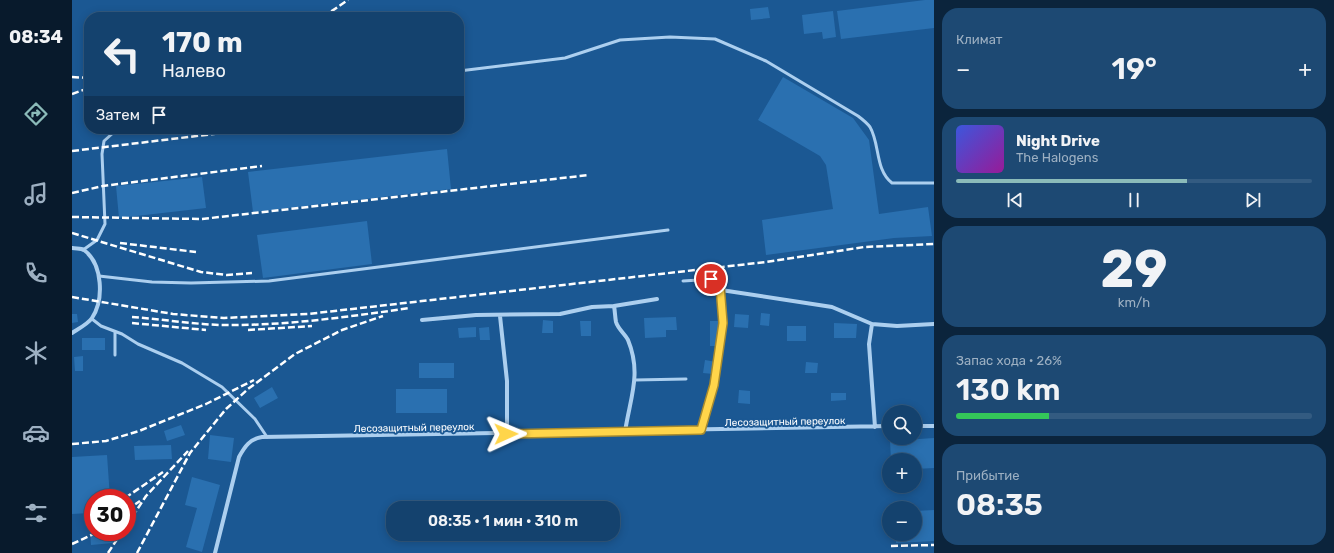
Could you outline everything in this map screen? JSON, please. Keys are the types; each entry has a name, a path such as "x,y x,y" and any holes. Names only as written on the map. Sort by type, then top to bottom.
{"street":[{"path":"72,248 83,250 96,263 99,276 98,301 92,319 72,333"},
{"path":"701,430 714,385 723,323 721,290 832,307 872,324 897,326 934,324"},
{"path":"422,320 476,315 500,316 560,314 592,307 614,306 657,299"},
{"path":"614,306 616,323 628,340 636,372 625,432"},
{"path":"500,316 507,381 506,434"},
{"path":"872,324 869,344 875,427"},
{"name":"Лесозащитный переулок","path":"215,553 239,457 245,446 253,439 267,437 882,426"},
{"path":"922,426 934,426"}],"lane":[{"path":"464,70 565,58 620,40 670,37 715,39 766,61 858,116 870,127 882,170 887,179 892,183 934,183"},
{"path":"83,250 96,240 105,224 102,154 104,141 111,134"},
{"path":"99,276 152,282 191,283 270,280 668,230"},
{"path":"683,281 716,279 719,281 721,290"},
{"path":"92,319 101,326 182,363 222,387 254,419 267,437"},
{"path":"115,332 115,354"},
{"path":"635,380 686,379"}],"building":[{"path":"934,0 934,28 841,39 837,11"},
{"path":"768,7 770,18 751,20 750,9"},
{"path":"833,11 836,37 823,39 822,32 804,34 802,15"},
{"path":"783,77 853,118 869,140 879,214 928,207 932,236 894,238 766,255 762,220 833,209 826,165 820,156 758,120"},
{"path":"447,149 451,189 253,212 248,172"},
{"path":"202,177 206,208 119,218 116,186"},
{"path":"367,221 372,264 263,278 257,235"},
{"path":"761,313 770,314 769,326 760,325"},
{"path":"72,314 77,314 78,322 72,323"},
{"path":"735,314 749,315 748,328 734,327"},
{"path":"676,317 677,330 666,330 666,337 645,338 644,318"},
{"path":"543,320 553,321 553,333 542,333"},
{"path":"580,321 591,321 591,336 581,336"},
{"path":"710,321 718,321 718,346 710,346"},
{"path":"834,323 857,324 856,338 834,338"},
{"path":"787,326 806,326 806,341 787,341"},
{"path":"476,327 476,337 459,338 458,328"},
{"path":"489,327 490,340 480,340 479,328"},
{"path":"82,338 105,338 105,350 82,350"},
{"path":"83,356 83,371 75,371 74,357"},
{"path":"705,360 716,362 713,374 703,373"},
{"path":"806,362 818,363 817,373 805,373"},
{"path":"419,363 454,363 454,378 419,378"},
{"path":"272,387 278,398 260,408 254,398"},
{"path":"396,389 447,389 447,413 396,413"},
{"path":"739,390 750,391 750,404 738,403"},
{"path":"831,393 846,393 846,400 831,401"},
{"path":"181,425 185,435 167,441 164,431"},
{"path":"210,435 234,438 231,462 208,459"},
{"path":"934,438 934,468 922,469 922,453 891,453 890,445 922,445 922,439"},
{"path":"171,445 172,459 135,460 134,446"},
{"path":"107,455 109,489 84,489 84,513 72,514 72,457"},
{"path":"192,477 220,485 202,552 186,547 197,508 185,505"},
{"path":"934,510 934,541 896,543 896,541 922,541 922,511"},
{"path":"91,541 113,541 113,543 91,545"}],"railway":[{"path":"330,12 348,0"},
{"path":"72,77 84,78"},
{"path":"72,94 84,90"},
{"path":"72,151 213,134"},
{"path":"72,193 103,186 262,166"},
{"path":"72,217 202,219 589,175"},
{"path":"72,233 201,272 227,275 252,273"},
{"path":"120,243 196,252"},
{"path":"72,297 173,314 224,318 308,314 766,262 864,247 934,244"},
{"path":"132,317 221,325 245,325 316,320 410,308"},
{"path":"137,553 190,453 226,409 248,389 295,354 342,330 383,316"},
{"path":"132,323 206,330"},
{"path":"248,330 312,326"},
{"path":"72,444 106,441 139,431 206,404 254,380"},
{"path":"136,511 146,496 188,451"},
{"path":"136,490 163,472"},
{"path":"136,504 140,501"},
{"path":"72,544 84,538"},
{"path":"108,553 116,541"},
{"path":"891,546 934,545"}],"route":[{"path":"506,434 701,430 714,385 723,323 719,281 716,279 711,279"}]}
